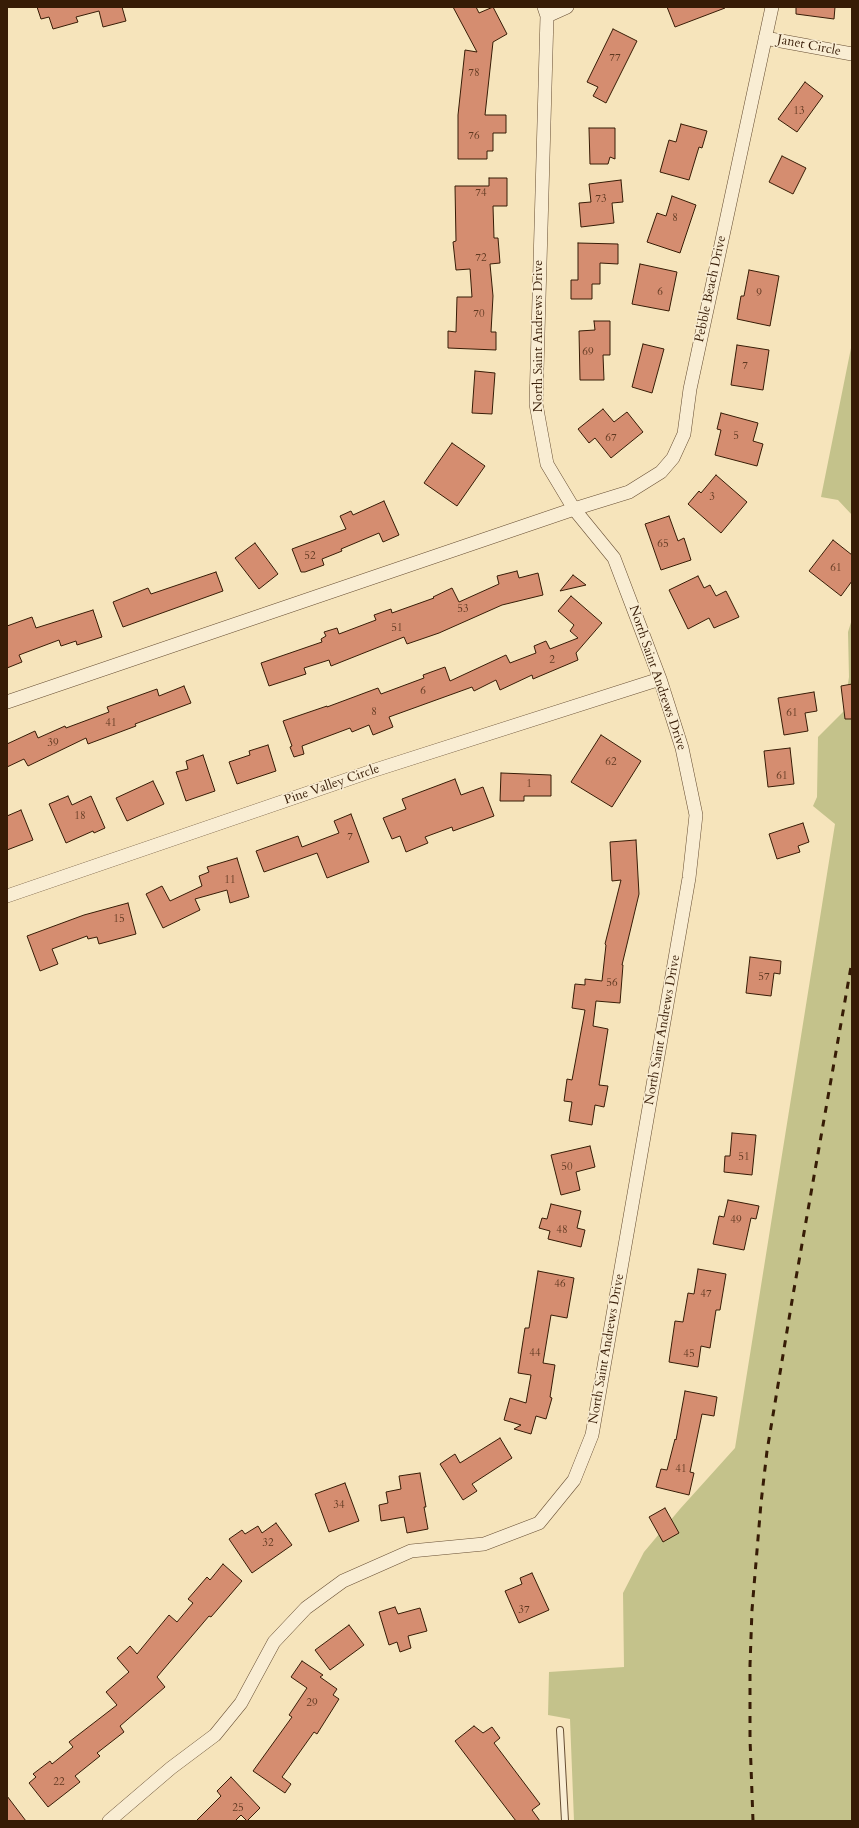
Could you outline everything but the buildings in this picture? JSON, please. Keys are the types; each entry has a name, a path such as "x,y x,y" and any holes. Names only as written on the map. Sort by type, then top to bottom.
{"street":[{"path":"546,11 567,7"},
{"name":"Pebble Beach Drive","path":"574,509 630,492 661,472 673,458 684,434 690,389 772,7"},
{"name":"North Saint Andrews Drive","path":"110,1821 171,1768 215,1736 241,1703 274,1642 306,1608 343,1581 411,1551 484,1544 539,1523 574,1480 592,1435 691,861 696,815 682,748 660,679 614,558 574,509 547,464 536,404 546,11"},
{"name":"Janet Circle","path":"765,38 852,54"},
{"path":"7,702 574,509"},
{"name":"Pine Valley Circle","path":"7,896 372,771 660,679"}],"lane":[{"path":"560,1730 565,1821"}],"shaded area":[{"path":"852,343 852,515 838,500 821,497"},
{"path":"852,619 852,1821 574,1821 570,1719 548,1715 549,1672 624,1667 623,1593 644,1552 680,1509 735,1448 835,824 813,806 817,797 818,737 844,711 849,677 848,632"}],"railway":[{"path":"753,1821 750,1739 750,1665 752,1610 761,1503 767,1451 793,1295 852,961"}]}
